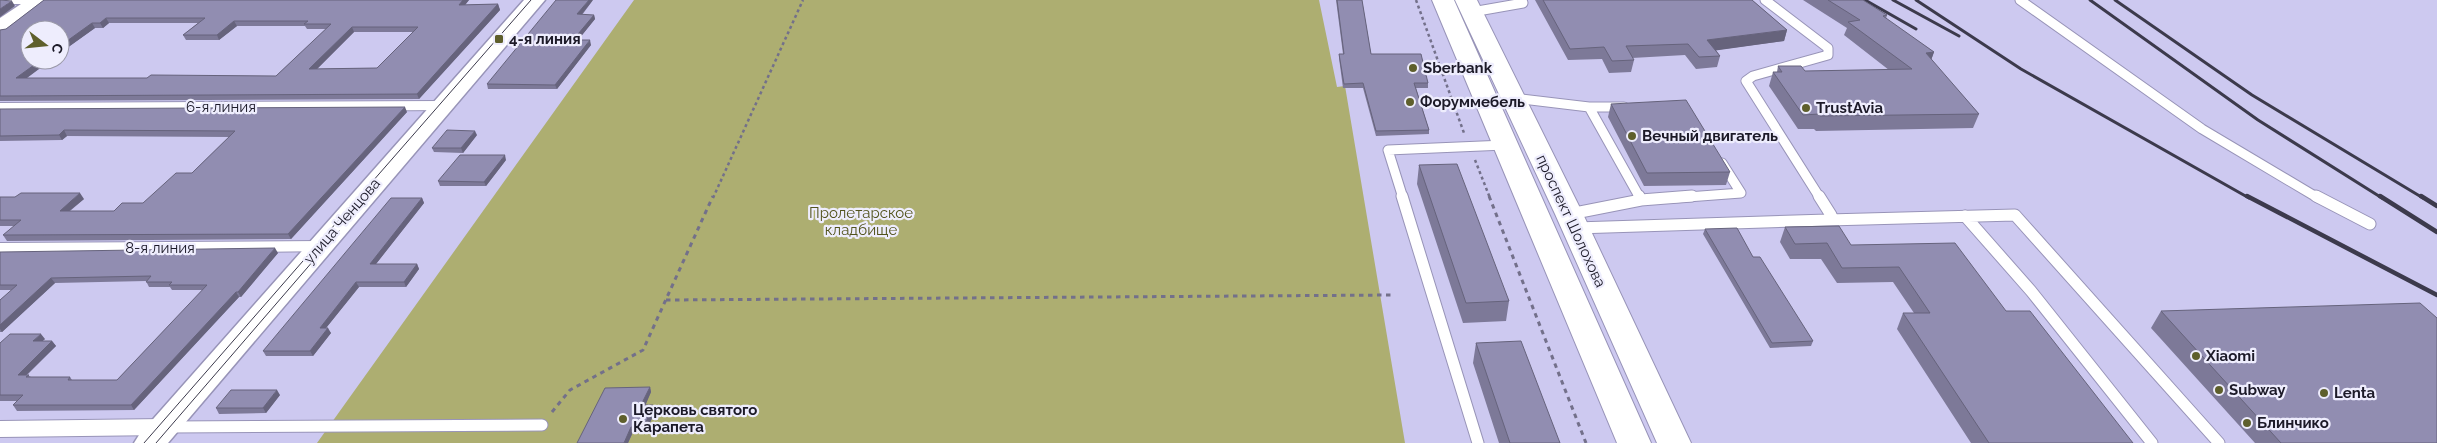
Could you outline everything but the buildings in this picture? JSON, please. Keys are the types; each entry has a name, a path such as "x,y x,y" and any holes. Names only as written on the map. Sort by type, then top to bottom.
{"main road":[{"name":"проспект Шолохова","path":"1443,0 1634,443"},
{"name":"проспект Шолохова","path":"1469,6 1572,221 1674,443"}],"street":[{"path":"0,0 24,0"},
{"path":"0,28 41,0"},
{"name":"улица Ченцова","path":"157,435 535,0"},
{"name":"6-я линия","path":"0,108 443,106"},
{"name":"8-я линия","path":"0,249 320,247"},
{"path":"0,429 157,435"}],"lane":[{"path":"1469,6 1499,8 1524,2 1522,0"},
{"path":"1765,0 1828,48 1828,55 1754,76 1746,81 1831,215 1828,220"},
{"path":"2020,0 2202,129 2295,186 2370,224"},
{"path":"1513,98 1589,107 1638,106"},
{"path":"1589,107 1641,200"},
{"path":"1478,443 1388,150 1505,145"},
{"path":"1572,221 1641,200 1741,193 1716,154"},
{"path":"1572,221 1828,220 2014,215 2219,443"},
{"path":"1965,216 2031,291 2152,443"},
{"path":"157,435 542,424"}],"path":[{"path":"542,424 570,390 643,350 803,0"},
{"path":"1416,0 1469,146 1586,443"},
{"path":"666,300 1391,295"}],"green space":[{"name":"Пролетарское кладбище","path":"634,0 1319,0 1337,87 1345,86 1405,443 317,443"}],"tram line":[{"path":"144,443 531,0"},
{"path":"156,443 339,231"}],"railway":[{"path":"1865,0 1916,29"},
{"path":"1893,0 1959,36"},
{"path":"1916,0 2021,69 2249,198"},
{"path":"2090,0 2258,120 2382,198"},
{"path":"2115,0 2252,95 2423,198"},
{"path":"2247,196 2437,295"},
{"path":"2380,196 2437,232"},
{"path":"2421,196 2437,206"}],"place":[{"name":"4-я линия","path":"499,39"},
{"name":"Sberbank","path":"1413,68"},
{"name":"Форуммебель","path":"1410,102"},
{"name":"TrustAvia","path":"1806,108"},
{"name":"Вечный двигатель","path":"1632,136"},
{"name":"Xiaomi","path":"2196,356"},
{"name":"Subway","path":"2219,390"},
{"name":"Lenta","path":"2324,393"},
{"name":"Церковь святого Карапета","path":"623,419"},
{"name":"Блинчико","path":"2247,423"}]}
